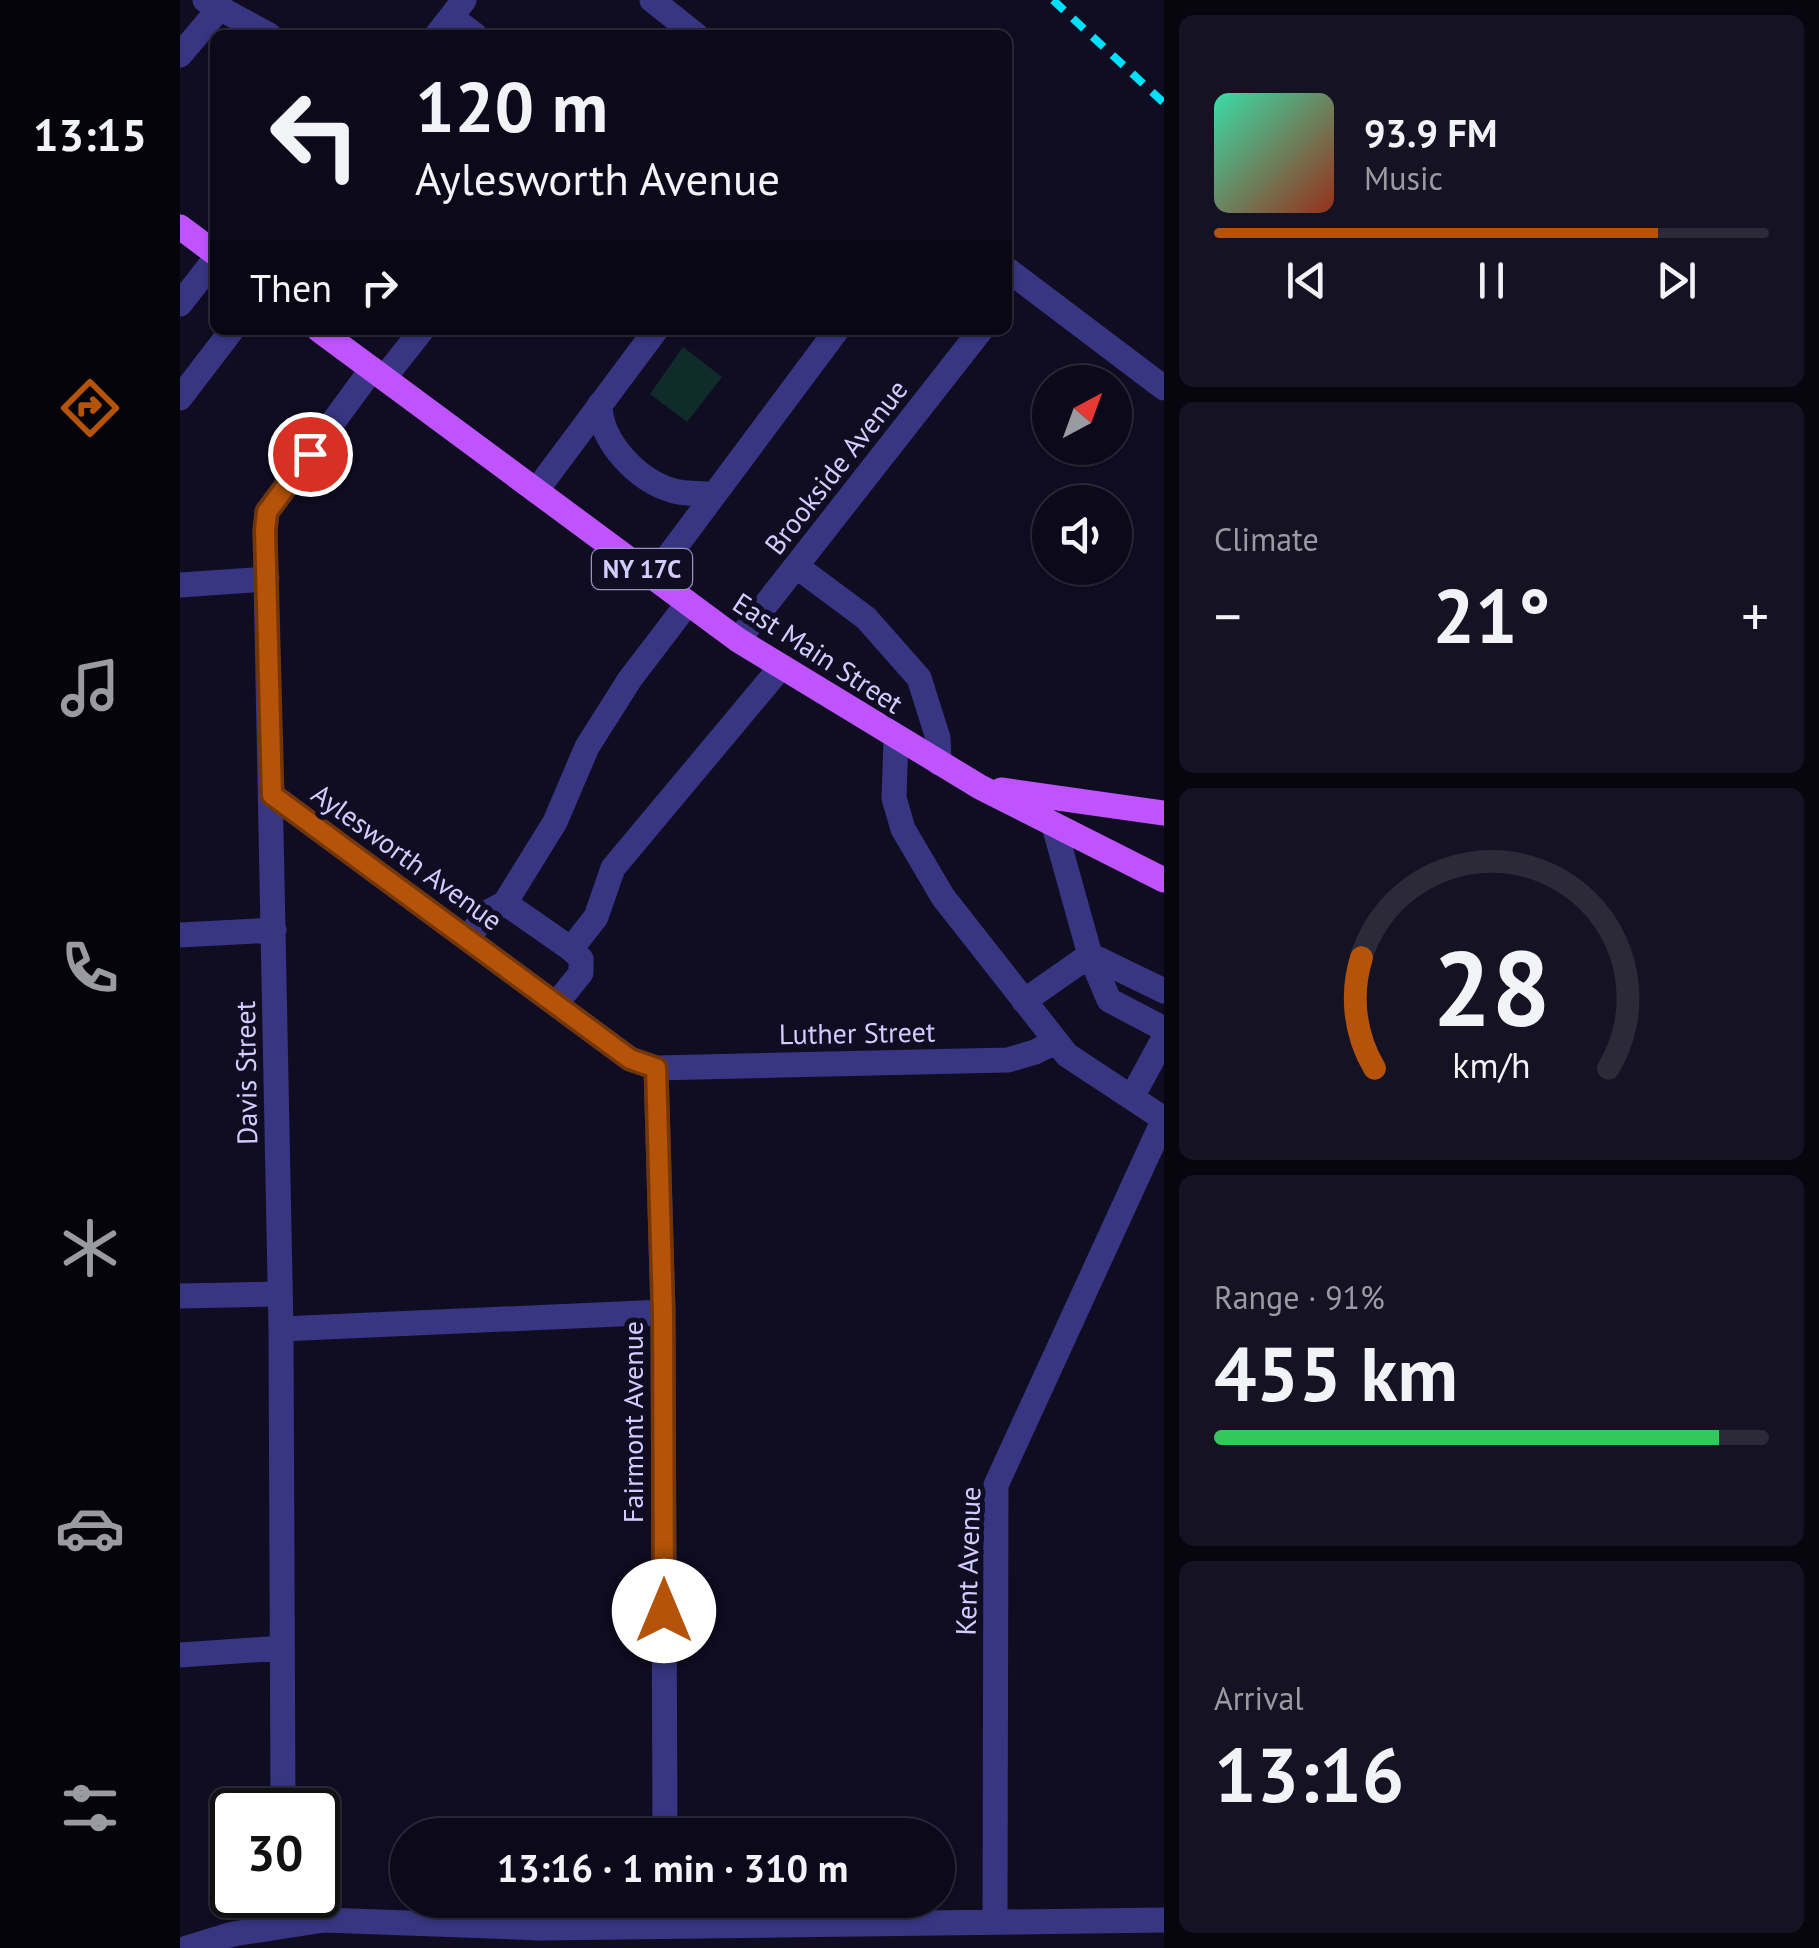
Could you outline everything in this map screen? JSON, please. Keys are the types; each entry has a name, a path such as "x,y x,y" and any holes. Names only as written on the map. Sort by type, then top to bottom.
{"main road":[{"path":"180,227 210,252"},
{"name":"East Main Street","path":"326,335 738,640 980,787 1164,880"},
{"path":"980,787 1164,813"}],"street":[{"path":"652,0 690,30"},
{"path":"180,55 213,4 259,30"},
{"path":"180,304 210,263"},
{"path":"1012,282 1164,388"},
{"path":"180,398 228,335"},
{"name":"Davis Street","path":"283,1788 281,1329 267,512 378,373 417,335"},
{"path":"536,491 652,335"},
{"path":"652,577 833,335"},
{"name":"Brookside Avenue","path":"738,640 977,335"},
{"path":"600,404 600,418 608,436 638,470 674,491 714,494"},
{"path":"796,566 866,618 920,678 938,738 939,763"},
{"path":"180,584 267,579"},
{"path":"467,939 488,912 504,903 555,822 588,747 630,679 688,603"},
{"path":"571,949 596,917 614,868 781,667"},
{"name":"Kent Avenue","path":"896,738 894,798 903,829 942,897 1067,1055 1164,1119 996,1484 995,1920"},
{"name":"Aylesworth Avenue","path":"272,795 630,1059 656,1068"},
{"path":"1054,826 1090,955 1108,1000 1164,1029"},
{"path":"504,903 571,949 580,960 581,974 556,1004"},
{"path":"180,935 274,930"},
{"path":"1024,1002 1090,955"},
{"path":"1090,955 1164,991"},
{"path":"1132,1097 1164,1038"},
{"name":"Luther Street","path":"656,1068 1008,1060 1055,1042"},
{"name":"Fairmont Avenue","path":"656,1068 663,1312 666,1818"},
{"path":"180,1296 280,1294"},
{"path":"281,1329 663,1312"},
{"path":"180,1655 282,1648"},
{"path":"284,1918 284,1924"},
{"path":"666,1918 666,1927"},
{"path":"187,1948 233,1934 324,1920 541,1928 1164,1920"}],"green space":[{"path":"683,347 722,377 687,422 650,394"}],"railway":[{"path":"1053,0 1164,103"}],"route":[{"path":"310,454 267,512 272,795 630,1059 656,1068 663,1312 664,1611"}]}
